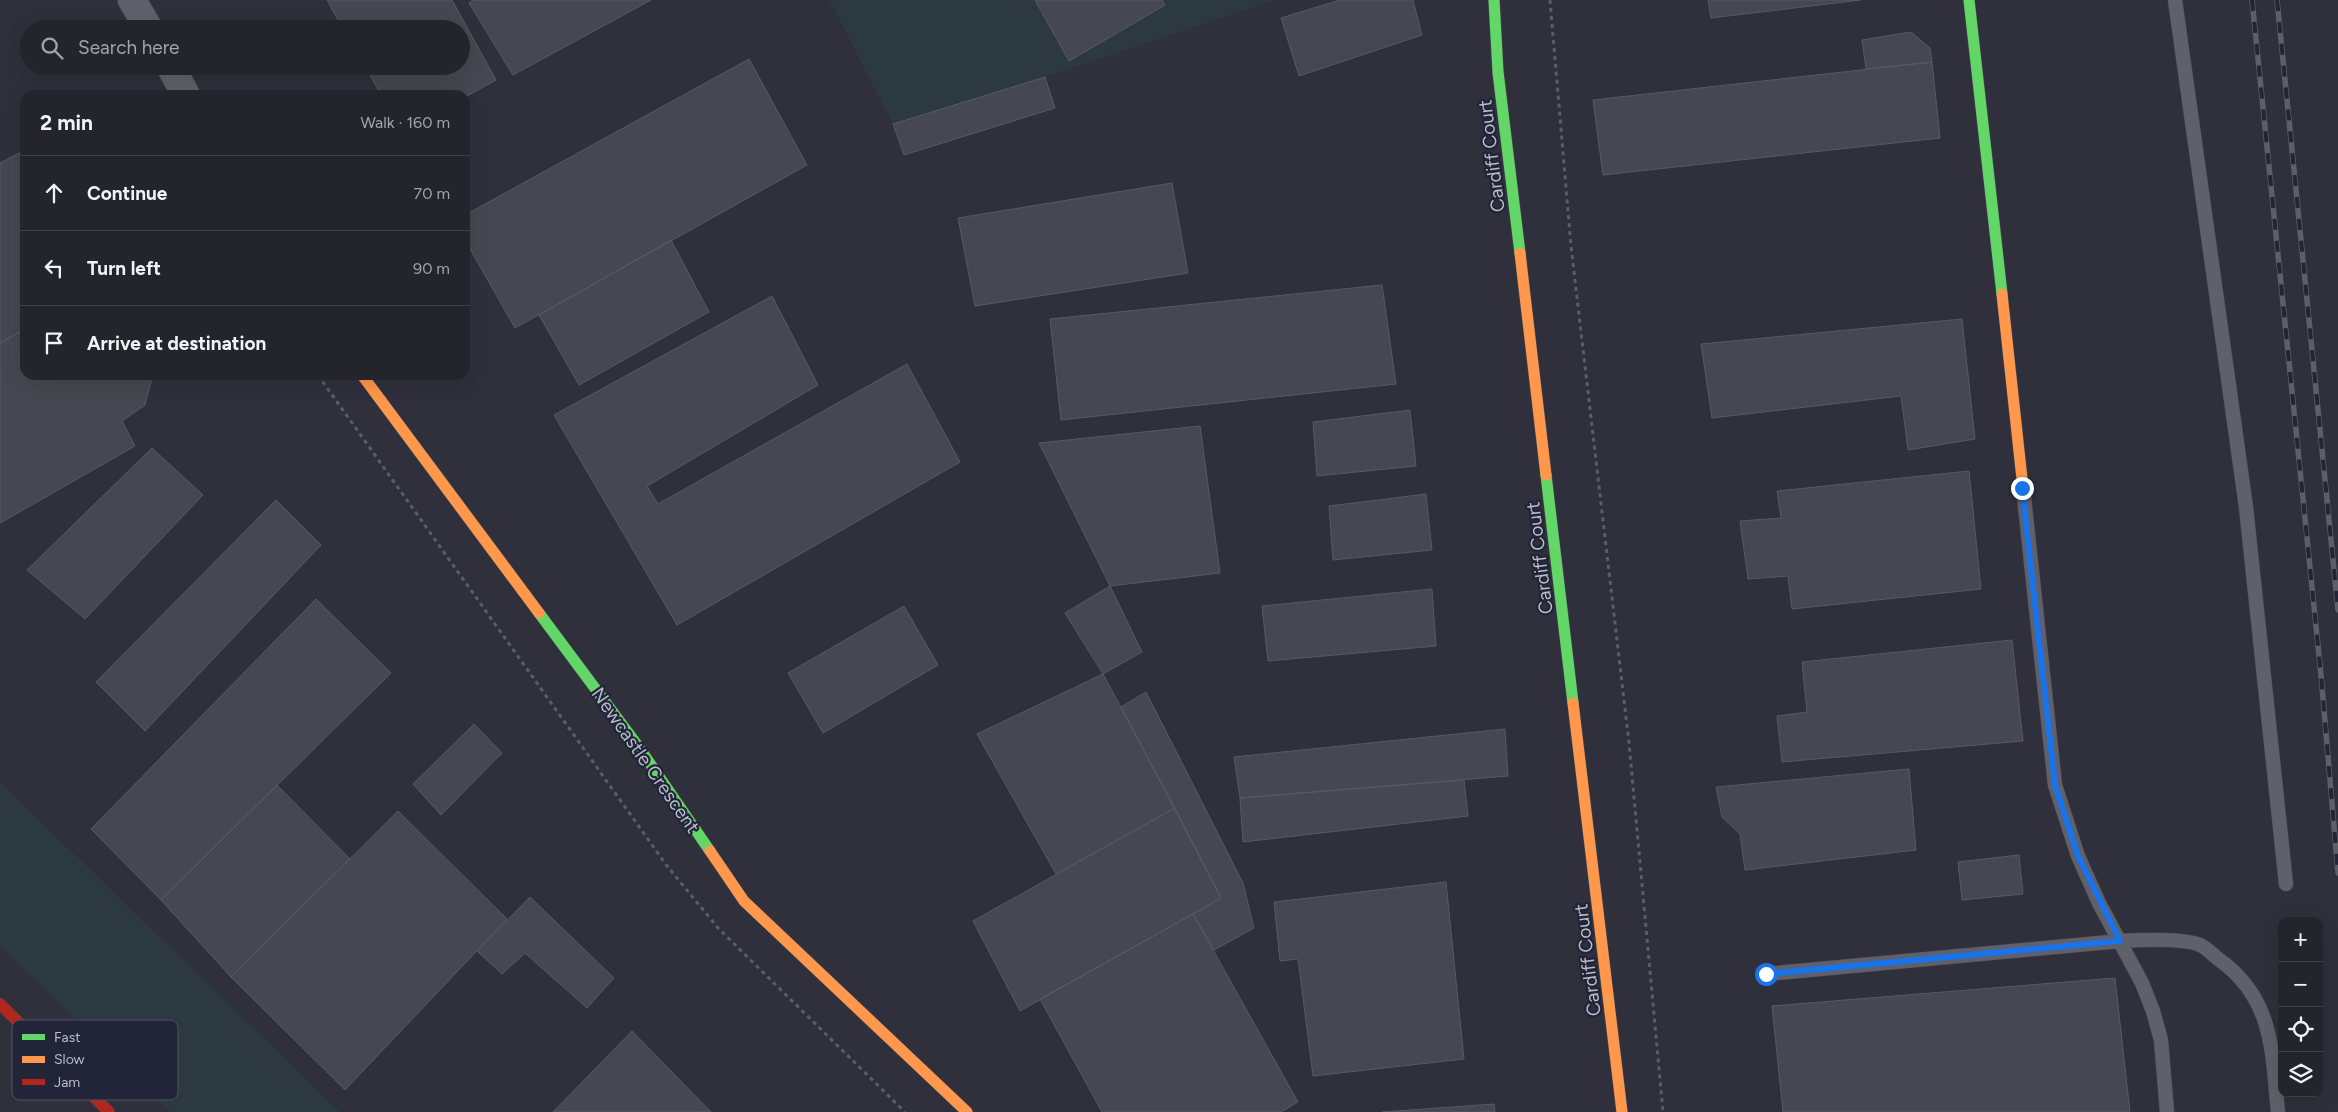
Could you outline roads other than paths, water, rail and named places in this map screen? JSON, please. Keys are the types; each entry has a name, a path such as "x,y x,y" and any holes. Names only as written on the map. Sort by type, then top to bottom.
{"main road":[{"name":"Cardiff Court","path":"1494,0 1500,82 1622,1112"},
{"path":"1969,0 2022,488"},
{"name":"Newcastle Crescent","path":"366,380 638,746 744,901 967,1112"},
{"path":"0,1004 16,1020"},
{"path":"97,1100 109,1112"}],"street":[{"path":"132,0 144,20"},
{"path":"175,75 183,90"}],"lane":[{"path":"2175,0 2246,507 2286,884"},
{"path":"2022,488 2055,785 2078,856 2142,983 2161,1040 2167,1112"},
{"path":"1766,974 2120,941 2160,940 2199,944 2232,969 2259,1002 2270,1038 2278,1112"}],"railway":[{"path":"2252,0 2321,675 2338,873"},
{"path":"2277,0 2338,610"}]}
